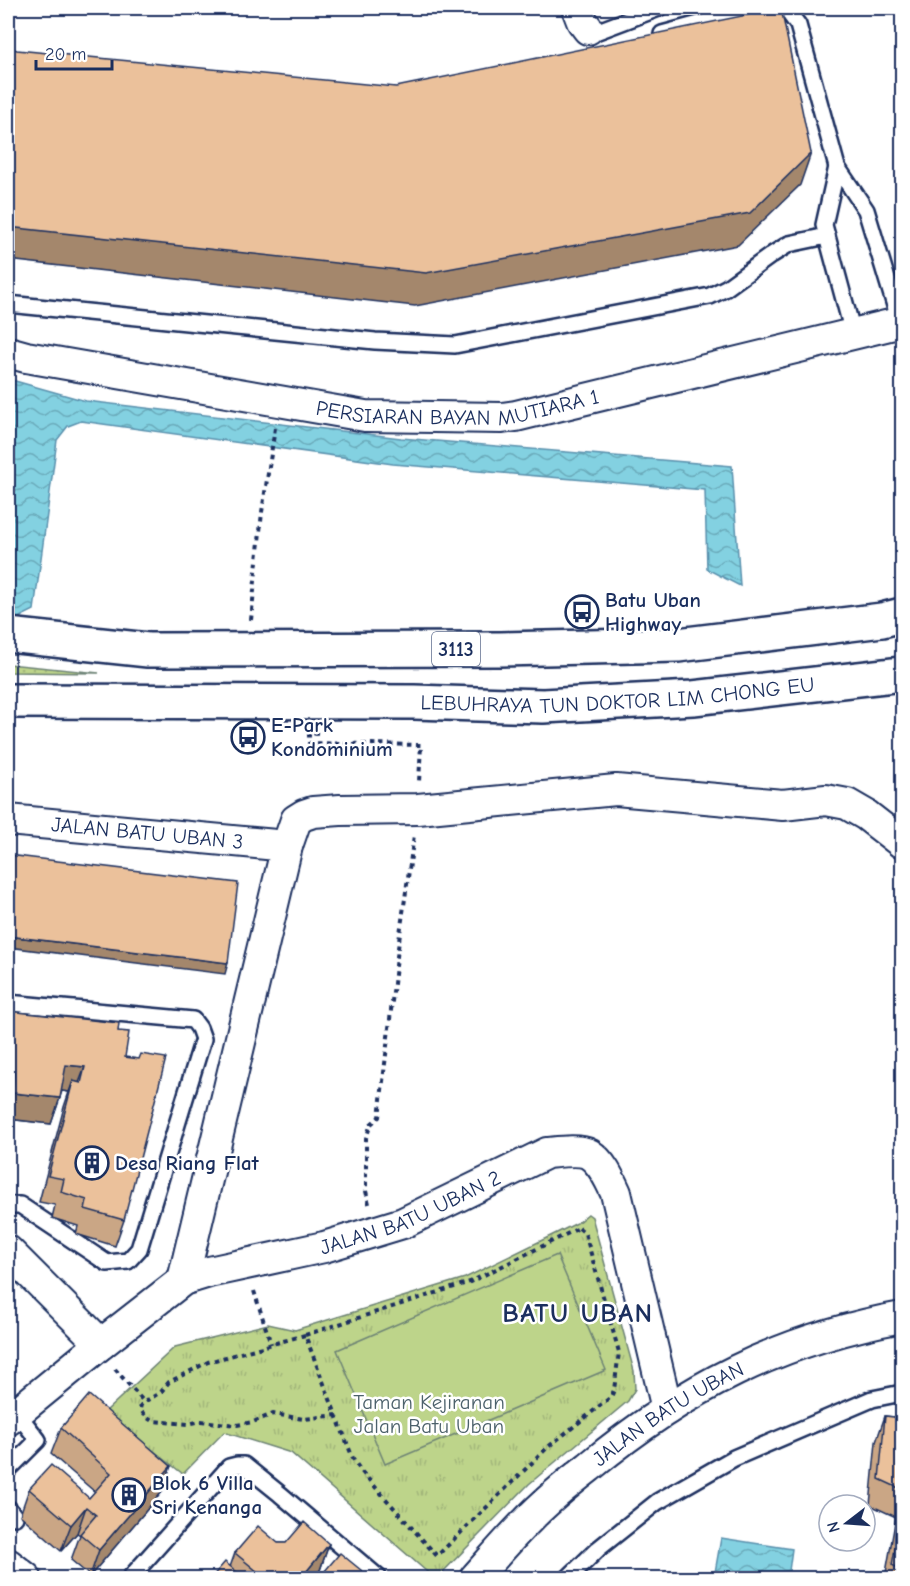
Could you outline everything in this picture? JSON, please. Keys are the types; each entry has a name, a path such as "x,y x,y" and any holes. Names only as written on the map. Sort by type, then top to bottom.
{"highway":[{"name":"3113","path":"8,634 148,650 500,649 678,645 882,620 903,615"},
{"name":"LEBUHRAYA TUN DOKTOR LIM CHONG EU","path":"8,701 414,702 543,706 693,698 903,674"}],"street":[{"name":"PERSIARAN BAYAN MUTIARA 1","path":"8,352 366,416 502,418 901,322"},
{"path":"183,1280 287,846 296,820 304,814 340,810 418,809 616,790 783,805 826,800 847,804 866,814 903,843"},
{"name":"JALAN BATU UBAN 3","path":"8,820 287,846"},
{"name":"JALAN BATU UBAN 2","path":"12,1417 108,1356 183,1280 324,1247 403,1223 547,1153 568,1151 588,1154 605,1171 616,1193 667,1409"},
{"path":"8,1251 108,1356"},
{"name":"JALAN BATU UBAN","path":"475,1578 527,1521 558,1492 603,1455 700,1388 732,1371 807,1341 846,1329 903,1317"},
{"path":"8,1564 26,1578"}],"lane":[{"path":"583,18 598,31 659,8"},
{"path":"647,38 759,8"},
{"path":"774,8 787,10 798,25 837,167 866,210 901,322"},
{"path":"837,167 824,225 854,333"},
{"path":"8,304 375,341 455,345 710,296 726,288 789,244 827,236"},
{"path":"8,1003 193,1020 203,1039 139,1249 128,1261 107,1263 20,1205 8,1205"},
{"path":"568,1578 598,1549 657,1502 734,1458 872,1399 903,1393"},
{"path":"8,1470 38,1440 12,1417"},
{"path":"130,1578 229,1467 244,1465 379,1578"}],"path":[{"path":"251,622 262,512 275,426"},
{"path":"318,734 309,734 309,743 421,745 420,772"},
{"path":"375,1231 366,1191 366,1138 371,1124 379,1117 398,948 418,809"},
{"path":"305,1335 337,1415 354,1461 437,1556 549,1447 611,1397 619,1352 585,1233 579,1228 470,1282 305,1335 208,1362 169,1382 162,1392 144,1402 140,1409 152,1421 189,1424 200,1421 237,1425 253,1422 273,1414 304,1419 337,1415"},
{"path":"252,1284 271,1344"},
{"path":"108,1356 144,1402"}],"green space":[{"path":"8,664 99,673 8,672"},
{"name":"Taman Kejiranan Jalan Batu Uban","path":"588,1214 592,1217 634,1371 635,1389 628,1401 529,1484 437,1578 434,1578 291,1453 224,1432 183,1474 105,1412 175,1347 268,1324 295,1330 465,1278 577,1223"},
{"path":"557,1255 606,1370 385,1464 337,1350"}],"water":[{"path":"8,379 86,401 401,438 732,466 740,586 707,569 705,490 393,464 81,421 68,426 57,440 34,610 14,620 8,619"},
{"path":"721,1538 792,1549 788,1578 714,1578"}],"building":[{"path":"781,8 811,153 750,213 426,273 8,227 8,47 17,50 396,87"},
{"path":"8,855 238,883 228,963 8,936"},
{"name":"Desa Riang Flat","path":"8,1011 119,1023 118,1031 129,1032 125,1057 139,1059 141,1054 166,1058 124,1220 85,1209 87,1200 61,1192 64,1179 48,1176 73,1081 81,1083 85,1067 66,1065 60,1098 13,1093 14,1072 8,1071"},
{"path":"89,1395 171,1466 99,1550 80,1534 96,1515 86,1507 71,1525 29,1489 51,1465 89,1498 111,1473 61,1428"},
{"path":"885,1416 903,1418 903,1490 879,1479"},
{"path":"903,1508 903,1570 892,1565"},
{"path":"304,1522 329,1544 301,1578 265,1578 235,1553 258,1526 278,1543 286,1543"},
{"path":"340,1553 367,1575 364,1578 319,1578"},
{"path":"225,1562 244,1578 211,1578"}],"place":[{"name":"Batu Uban Highway","path":"582,612"},
{"name":"E-Park Kondominium","path":"248,737"},
{"name":"Desa Riang Flat","path":"92,1163"},
{"name":"Blok 6 Villa Sri Kenanga","path":"129,1495"}],"district":[{"name":"BATU UBAN","path":"578,1313"}]}
